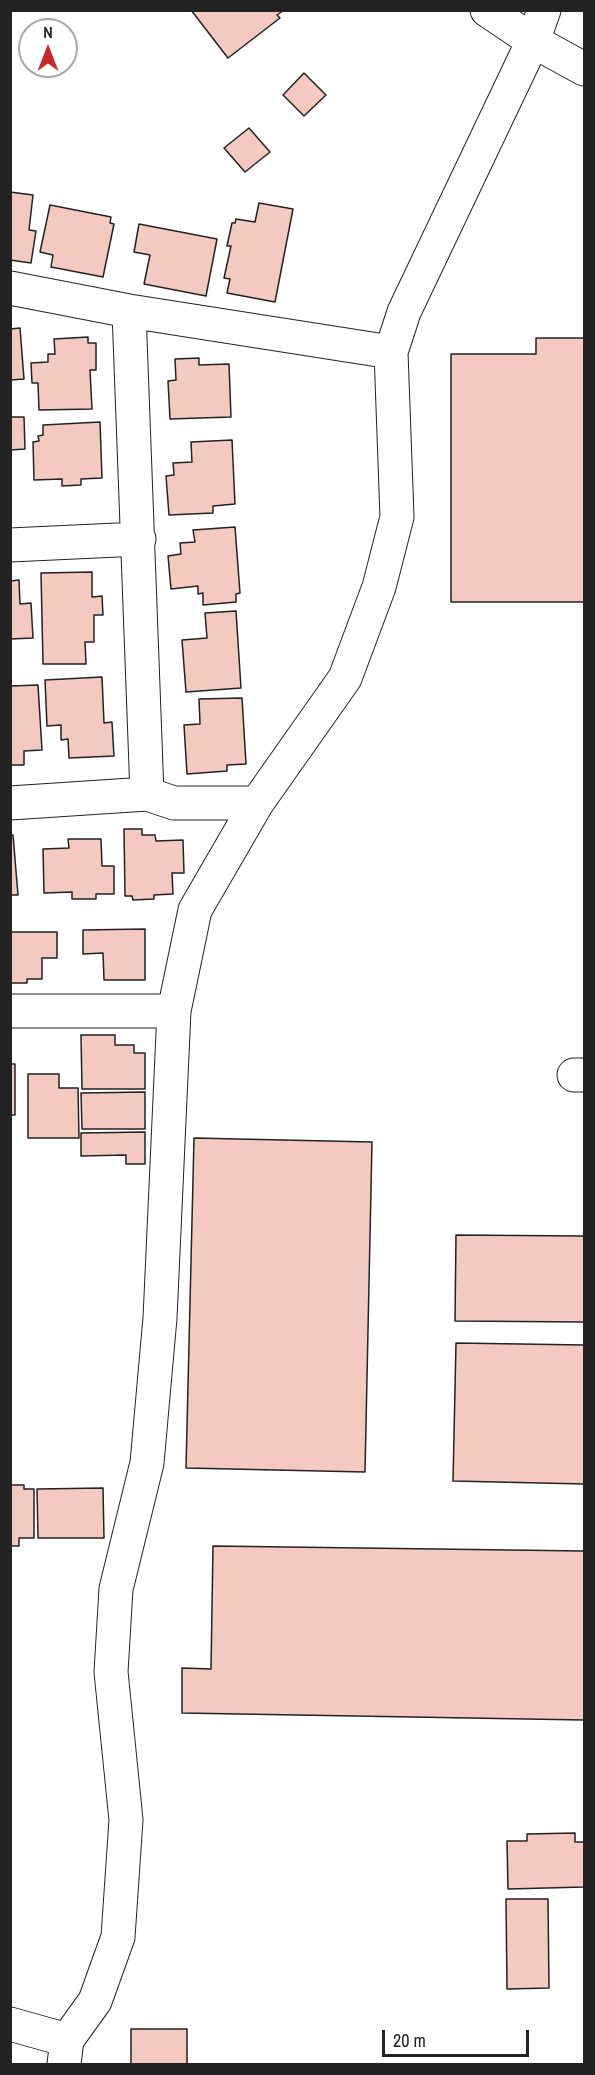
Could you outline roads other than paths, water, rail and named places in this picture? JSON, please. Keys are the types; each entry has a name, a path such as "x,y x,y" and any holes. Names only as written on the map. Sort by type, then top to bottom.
{"street":[{"path":"487,10 533,41 585,69"},
{"path":"10,2024 66,2052 95,2001 118,1937 126,1820 111,1672 116,1589 147,1463 160,1318 174,1011 195,910 256,803 345,678 379,587 397,517 391,352 404,312 533,41 544,10"},
{"path":"10,288 129,311 391,352"},
{"path":"129,311 147,794"},
{"path":"10,545 139,539"},
{"path":"10,803 147,794 174,803 256,803"},
{"path":"10,1011 174,1011"}]}
